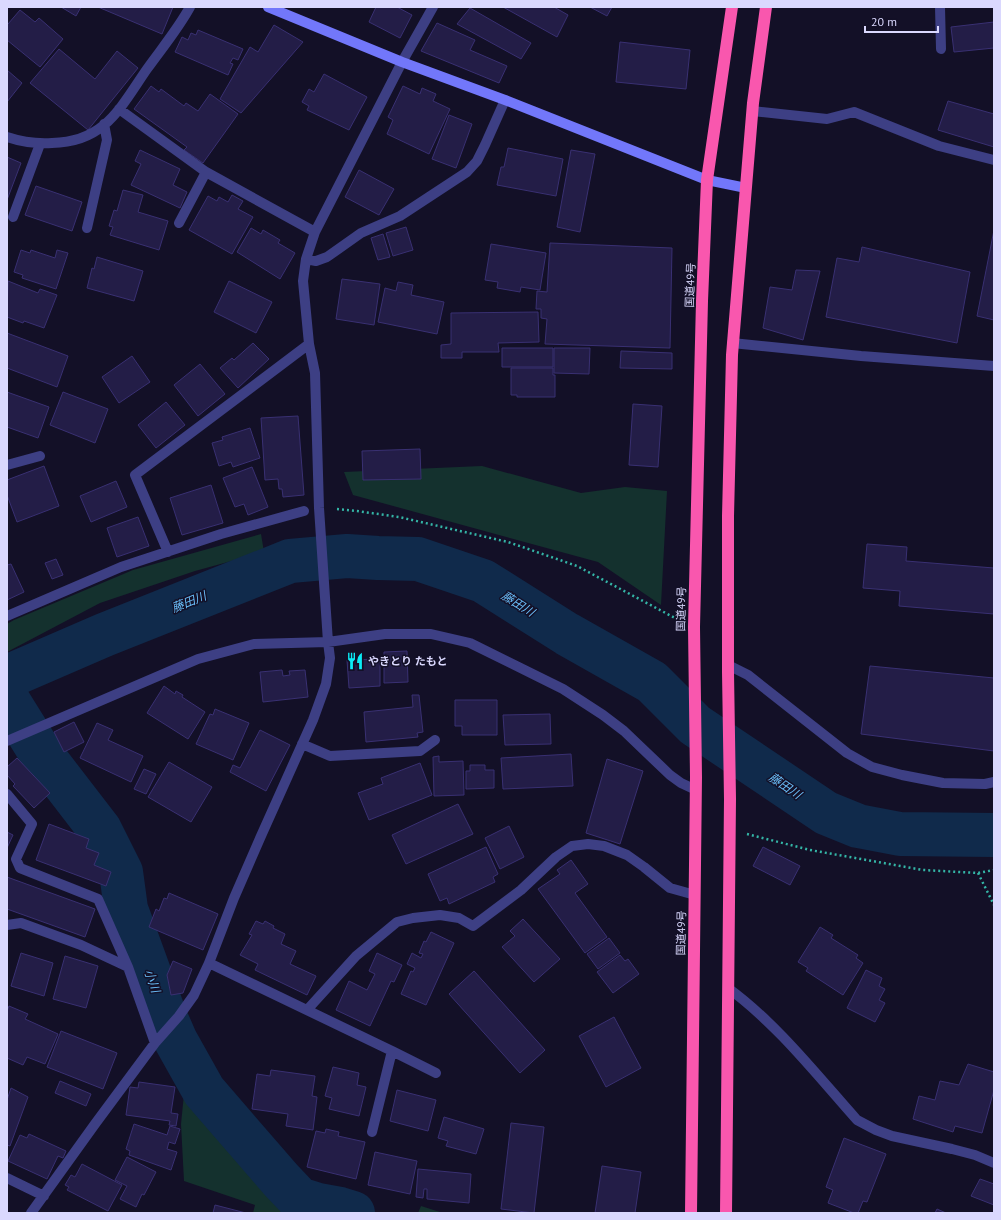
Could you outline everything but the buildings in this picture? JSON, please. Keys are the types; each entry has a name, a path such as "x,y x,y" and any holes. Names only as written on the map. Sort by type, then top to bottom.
{"highway":[{"name":"国道49号","path":"691,1213 696,790 694,627 702,309 707,180 732,7"},
{"path":"726,1213 730,830 728,516 732,343 752,111 766,7"}],"street":[{"path":"7,137 18,141 40,144 65,143 89,136 119,109 181,24 190,7"},
{"path":"268,7 402,62 505,100 707,180 746,188"},
{"path":"31,1213 95,1124 194,995 209,963 234,898 313,720 326,684 330,658 320,508 315,373 309,344 303,281 306,259 315,232 402,62 433,7"},
{"path":"940,7 941,49"},
{"path":"306,259 316,261 327,257 361,233 400,216 467,172 477,161 486,145 505,100"},
{"path":"119,109 206,172 315,232"},
{"path":"752,111 827,119 854,112 940,146 994,160"},
{"path":"87,228 107,140 104,124"},
{"path":"14,217 40,144"},
{"path":"179,223 206,172"},
{"path":"732,343 861,356 994,366"},
{"path":"168,552 135,475 309,344"},
{"path":"7,465 40,456"},
{"path":"7,616 121,567 221,534 304,511"},
{"path":"7,740 198,659 254,644 328,642 393,634 431,634 470,643 546,680 603,715 624,731 670,775 681,783 696,790"},
{"path":"728,669 748,675 847,753 872,767 902,775 943,783 985,784 994,782"},
{"path":"302,744 330,756 420,751 435,740"},
{"path":"7,794 32,824 16,859 20,868 98,899 128,967 156,1043"},
{"path":"307,1010 356,956 397,922 413,918 440,915 459,918 473,926 521,890 556,858 572,846 588,844 604,846 627,855 644,866 670,888 695,895"},
{"path":"7,925 21,922 81,945 128,967"},
{"path":"209,963 392,1051 436,1074"},
{"path":"728,988 749,1003 767,1020 857,1120 892,1136 975,1155 994,1163"},
{"path":"372,1132 392,1051"},
{"path":"7,1178 44,1196"}],"path":[{"path":"320,508 357,511 399,517 508,542 577,566 694,627"},
{"path":"730,830 810,850 923,870 978,873 994,870"},
{"path":"978,873 994,905"}],"green space":[{"path":"482,466 581,493 625,487 667,491 661,605 598,562 353,495 344,472"},
{"path":"261,534 264,552 195,571 100,603 7,652 7,624 14,620 133,570"},
{"path":"185,1084 220,1139 252,1163 297,1207 306,1213 253,1213 255,1205 184,1181 181,1124"},
{"path":"421,1206 443,1213 418,1213"}],"waterway":[{"name":"藤田川","path":"7,677 104,635 290,561 347,556 418,559 483,581 567,634 652,682 695,725 826,813 858,826 900,834 994,835"},
{"name":"小川","path":"7,699 40,752 100,830 121,872 126,909 165,1016 176,1041 204,1091 299,1199 353,1213"}],"place":[{"name":"やきとり たもと","path":"355,661"}]}
